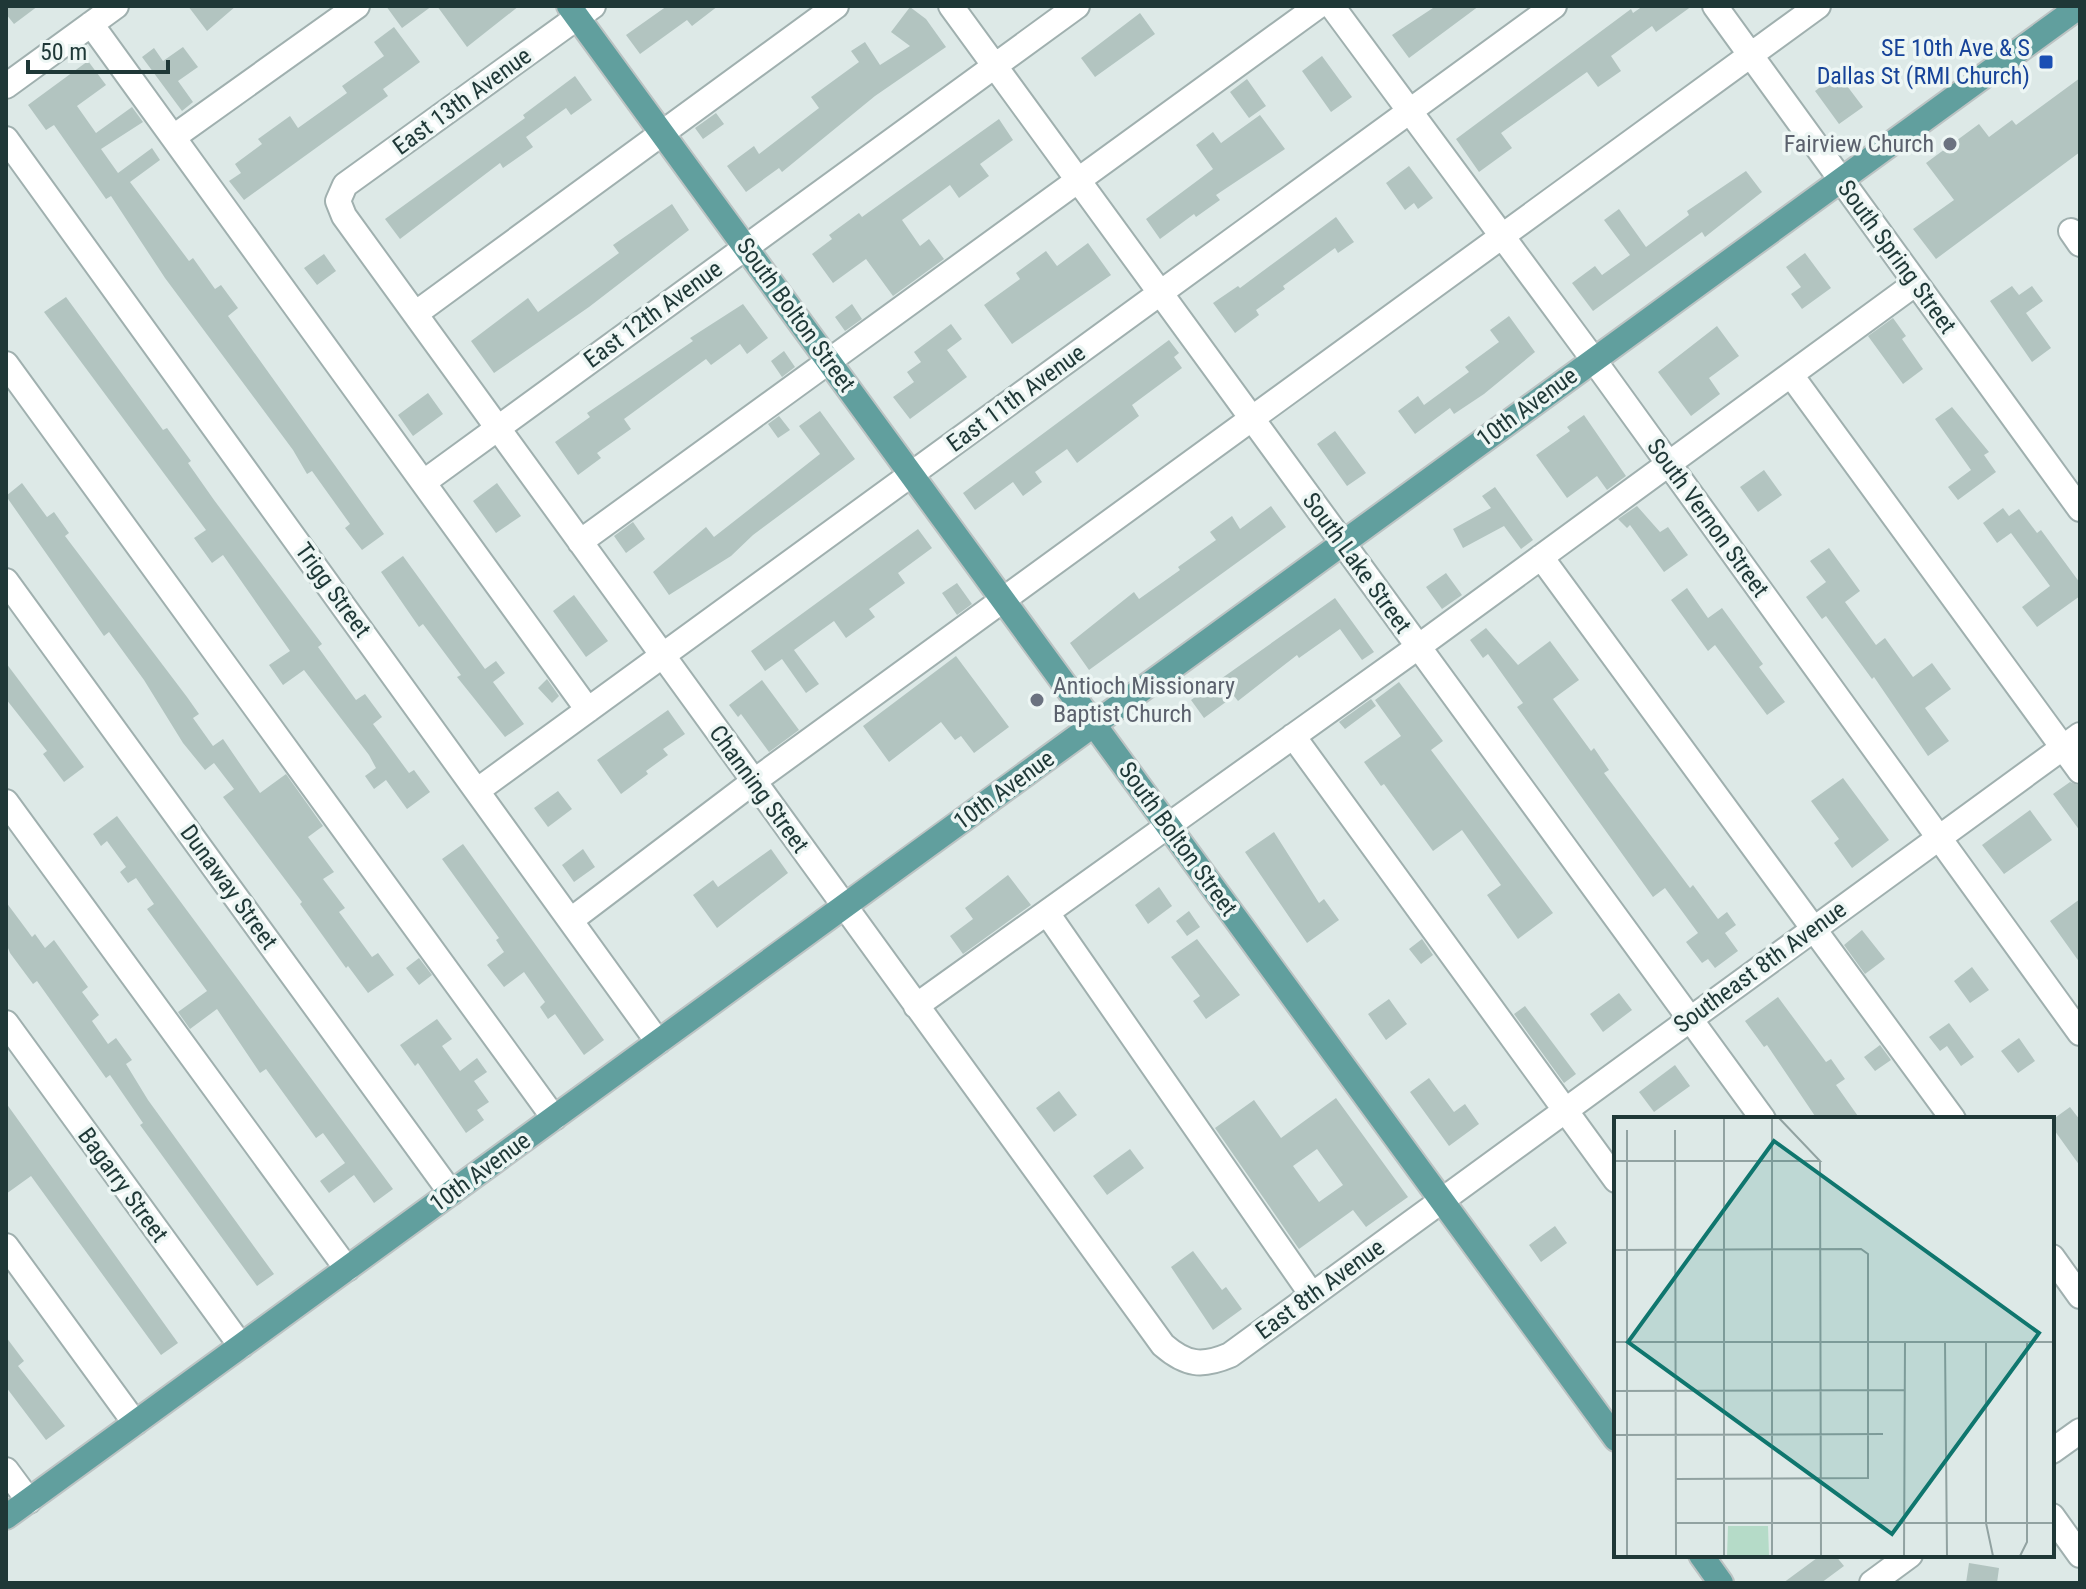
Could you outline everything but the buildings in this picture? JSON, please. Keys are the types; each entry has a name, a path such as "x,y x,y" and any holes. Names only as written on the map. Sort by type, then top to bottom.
{"main road":[{"name":"10th Avenue","path":"6,1517 2080,6"},
{"name":"South Bolton Street","path":"580,10 663,134 1614,1436"},
{"path":"1702,1557 1721,1583"}],"street":[{"path":"6,86 116,6"},
{"path":"175,136 357,6"},
{"path":"415,314 836,6"},
{"name":"South Lake Street","path":"951,6 1762,1117"},
{"name":"East 12th Avenue","path":"424,482 1077,6"},
{"path":"580,542 1318,6"},
{"name":"South Vernon Street","path":"1332,6 1593,359 2080,1033"},
{"name":"East 11th Avenue","path":"478,790 1554,6"},
{"name":"South Spring Street","path":"1715,6 2080,509"},
{"path":"571,920 753,782 1818,6"},
{"name":"East 13th Avenue","path":"338,201 345,185 580,10"},
{"path":"91,24 588,710"},
{"name":"Trigg Street","path":"6,139 658,1042"},
{"name":"Channing Street","path":"338,201 344,216 662,657 1163,1345 1193,1364"},
{"path":"916,1006 1418,647 1916,283"},
{"path":"6,364 554,1118"},
{"path":"1791,375 2072,741 2080,771"},
{"path":"1541,557 1816,927 1952,1117"},
{"name":"Dunaway Street","path":"6,581 451,1193"},
{"path":"1293,736 1614,1177"},
{"name":"Southeast 8th Avenue","path":"1441,1201 2072,741"},
{"path":"6,802 347,1269"},
{"path":"1047,913 1312,1295"},
{"name":"Bagarry Street","path":"6,1023 241,1346"},
{"name":"East 8th Avenue","path":"1193,1364 1211,1363 1230,1355 1441,1201"},
{"path":"6,1246 135,1423"},
{"path":"2054,1260 2080,1296"},
{"path":"2054,1450 2080,1431"},
{"path":"6,1470 29,1501"},
{"path":"2054,1519 2080,1555"},
{"path":"1872,1583 1898,1559"}],"place":[{"name":"SE 10th Ave & S Dallas St (RMI Church)","path":"2046,62"},
{"name":"Fairview Church","path":"1950,144"},
{"name":"Antioch Missionary Baptist Church","path":"1037,700"}]}
